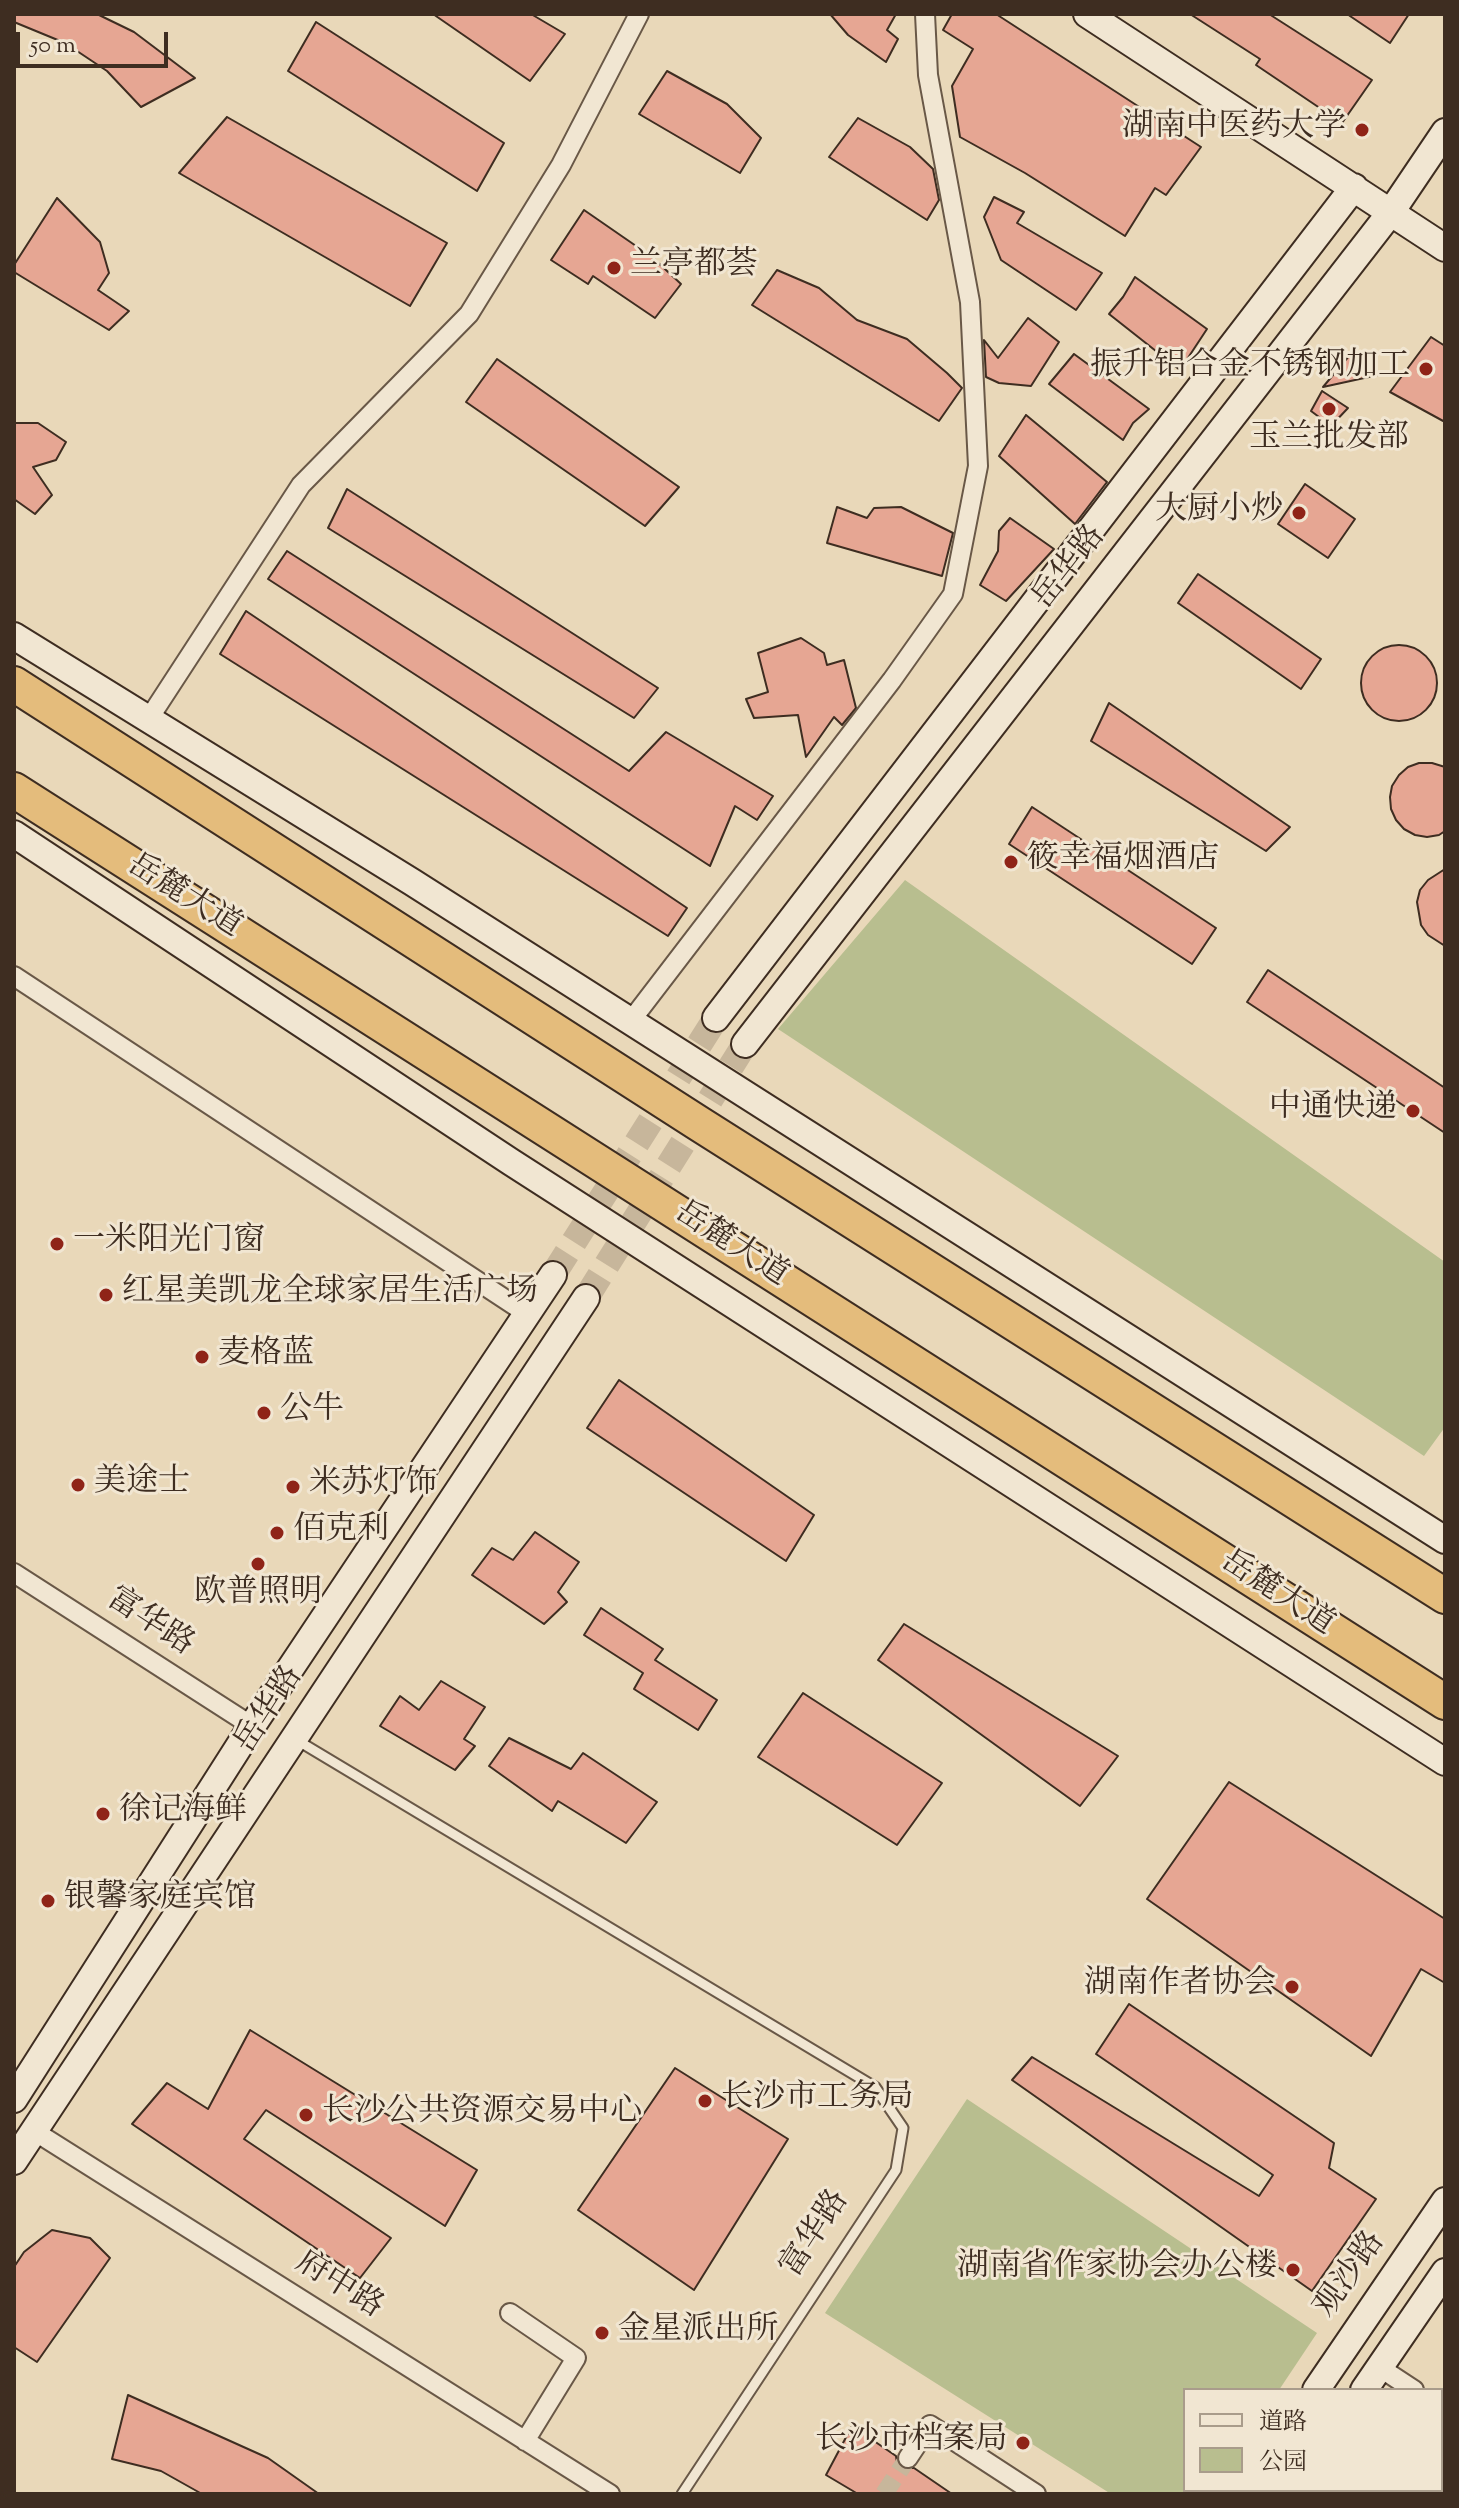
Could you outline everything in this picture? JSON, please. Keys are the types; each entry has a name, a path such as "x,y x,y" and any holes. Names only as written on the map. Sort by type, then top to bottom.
{"highway":[{"path":"18,685 698,1123 1445,1596"},
{"name":"岳麓大道","path":"14,790 1445,1702"}],"street":[{"path":"148,720 301,485 469,314 561,165 639,14"},
{"path":"630,1022 892,680 953,594 978,466 973,361 970,302 928,75 925,14"},
{"path":"1087,14 1445,248"},
{"name":"岳华路","path":"745,1044 1391,212 1445,132"},
{"name":"岳华路","path":"716,1018 1354,187"},
{"path":"14,636 412,882 1445,1540"},
{"path":"14,834 511,1162 1445,1762"},
{"path":"14,976 526,1313"},
{"name":"岳华路","path":"14,2099 252,1726 553,1275"},
{"name":"岳华路","path":"14,2161 586,1298"},
{"name":"富华路","path":"14,1573 252,1726"},
{"name":"府中路","path":"34,2131 610,2494"},
{"name":"观沙路","path":"1317,2388 1445,2201"},
{"path":"1365,2388 1445,2272"},
{"path":"510,2313 576,2358 525,2441"},
{"path":"1379,2367 1411,2388"},
{"path":"908,2458 930,2425 1036,2494"}],"lane":[{"name":"富华路","path":"293,1738 875,2087 903,2128 896,2170 682,2494"}],"green space":[{"path":"905,880 1445,1262 1445,1427 1424,1456 778,1029"},
{"path":"967,2099 1317,2333 1280,2388 1183,2388 1183,2492 1212,2492 1210,2494 1111,2494 825,2313"}],"building":[{"path":"14,14 97,14 134,32 195,78 141,107 107,71 65,43 14,22"},
{"path":"433,14 531,14 565,34 530,81"},
{"path":"830,14 896,14 887,30 898,39 886,62 848,35"},
{"path":"952,14 996,14 1201,147 1166,195 1155,188 1125,236 1025,173 960,137 952,86 973,49 943,30"},
{"path":"1190,14 1269,14 1372,80 1342,123 1256,65 1260,59"},
{"path":"1347,14 1409,14 1390,43"},
{"path":"316,22 504,143 477,191 288,71"},
{"path":"667,71 727,104 761,138 740,173 639,114"},
{"path":"227,117 447,243 410,306 179,173"},
{"path":"858,118 910,147 933,169 939,200 927,220 829,157"},
{"path":"994,197 1024,212 1017,223 1102,273 1076,310 1001,260 984,217"},
{"path":"57,198 100,242 109,273 98,290 129,311 109,330 14,272 14,265"},
{"name":"兰亭都荟","path":"584,210 652,257 681,284 655,318 593,276 588,284 551,260"},
{"path":"777,270 819,288 857,320 907,339 947,373 962,388 939,421 752,305"},
{"path":"1135,277 1207,329 1180,370 1109,314"},
{"path":"1028,318 1059,342 1031,386 999,383 986,377 984,340 998,358"},
{"name":"振升铝合金不锈钢加工","path":"1431,337 1445,346 1445,422 1390,392"},
{"path":"1074,354 1149,409 1133,423 1123,440 1049,384"},
{"path":"1349,356 1378,375 1323,387"},
{"path":"497,359 679,487 645,526 466,402"},
{"name":"玉兰批发部","path":"1322,391 1348,408 1331,426 1311,411"},
{"path":"1026,415 1107,482 1075,524 999,456"},
{"path":"14,423 38,423 66,442 56,460 33,467 52,495 35,514 14,499"},
{"path":"1305,484 1355,519 1328,558 1278,524"},
{"path":"347,489 658,688 634,718 328,528"},
{"path":"837,507 867,518 874,508 901,507 953,533 942,576 827,543"},
{"path":"1010,518 1054,549 1006,601 980,585 998,551 999,531"},
{"path":"287,551 629,771 666,732 773,796 757,820 735,806 710,866 268,579"},
{"path":"1198,574 1321,659 1301,689 1178,603"},
{"path":"246,611 687,908 668,936 220,654"},
{"path":"801,638 824,653 827,665 844,660 856,708 842,725 834,717 806,757 798,715 754,718 746,699 768,692 758,653"},
{"path":"1399,645 1414,648 1426,656 1434,668 1437,683 1434,698 1426,710 1414,718 1399,721 1384,718 1372,710 1364,698 1361,683 1364,668 1372,656 1384,648"},
{"path":"1109,703 1290,827 1266,851 1091,741"},
{"path":"1419,763 1445,767 1445,831 1439,835 1415,835 1404,829 1391,809 1392,786 1408,767"},
{"path":"1032,807 1216,928 1192,964 1009,844"},
{"path":"1445,869 1445,946 1428,935 1421,925 1417,902 1420,890 1428,880"},
{"path":"1268,970 1445,1088 1445,1133 1247,1002"},
{"path":"619,1380 814,1515 786,1561 587,1428"},
{"path":"535,1532 579,1562 558,1592 567,1602 544,1624 472,1575 492,1548 513,1560"},
{"path":"601,1608 663,1649 655,1660 717,1700 698,1730 634,1689 643,1673 584,1635"},
{"path":"904,1624 1118,1756 1080,1806 878,1660"},
{"path":"441,1681 485,1707 464,1739 475,1746 455,1770 380,1726 400,1696 419,1710"},
{"path":"803,1693 942,1783 897,1845 758,1757"},
{"path":"509,1738 571,1769 583,1753 657,1802 626,1843 558,1801 552,1811 489,1766"},
{"path":"1229,1782 1445,1919 1445,1983 1421,1969 1371,2056 1147,1899"},
{"path":"1129,2004 1334,2143 1329,2168 1376,2199 1312,2291 1012,2080 1032,2057 1259,2196 1273,2175 1096,2054"},
{"path":"250,2030 477,2170 445,2226 266,2110 244,2139 391,2238 360,2278 132,2124 167,2083 208,2109"},
{"path":"675,2068 788,2139 694,2290 578,2210"},
{"path":"52,2230 90,2238 110,2258 37,2362 14,2347 14,2267 24,2252"},
{"path":"128,2395 268,2458 319,2494 202,2494 161,2471 112,2459"},
{"path":"852,2426 896,2456 902,2468 914,2468 952,2494 858,2494 826,2475"}],"tunnel":[{"path":"553,1275 716,1018"},
{"path":"586,1298 745,1044"},
{"path":"884,2494 908,2458"}],"place":[{"name":"湖南中医药大学","path":"1362,130"},
{"name":"兰亭都荟","path":"614,268"},
{"name":"振升铝合金不锈钢加工","path":"1426,369"},
{"name":"玉兰批发部","path":"1329,409"},
{"name":"大厨小炒","path":"1299,513"},
{"name":"筱幸福烟酒店","path":"1011,862"},
{"name":"中通快递","path":"1413,1111"},
{"name":"一米阳光门窗","path":"57,1244"},
{"name":"红星美凯龙全球家居生活广场","path":"106,1295"},
{"name":"麦格蓝","path":"202,1357"},
{"name":"公牛","path":"264,1413"},
{"name":"美途士","path":"78,1485"},
{"name":"米苏灯饰","path":"293,1487"},
{"name":"佰克利","path":"277,1533"},
{"name":"欧普照明","path":"258,1564"},
{"name":"徐记海鲜","path":"103,1814"},
{"name":"银馨家庭宾馆","path":"48,1901"},
{"name":"湖南作者协会","path":"1292,1987"},
{"name":"长沙市工务局","path":"705,2101"},
{"name":"长沙公共资源交易中心","path":"306,2115"},
{"name":"湖南省作家协会办公楼","path":"1293,2270"},
{"name":"金星派出所","path":"602,2333"},
{"name":"长沙市档案局","path":"1023,2443"}]}
